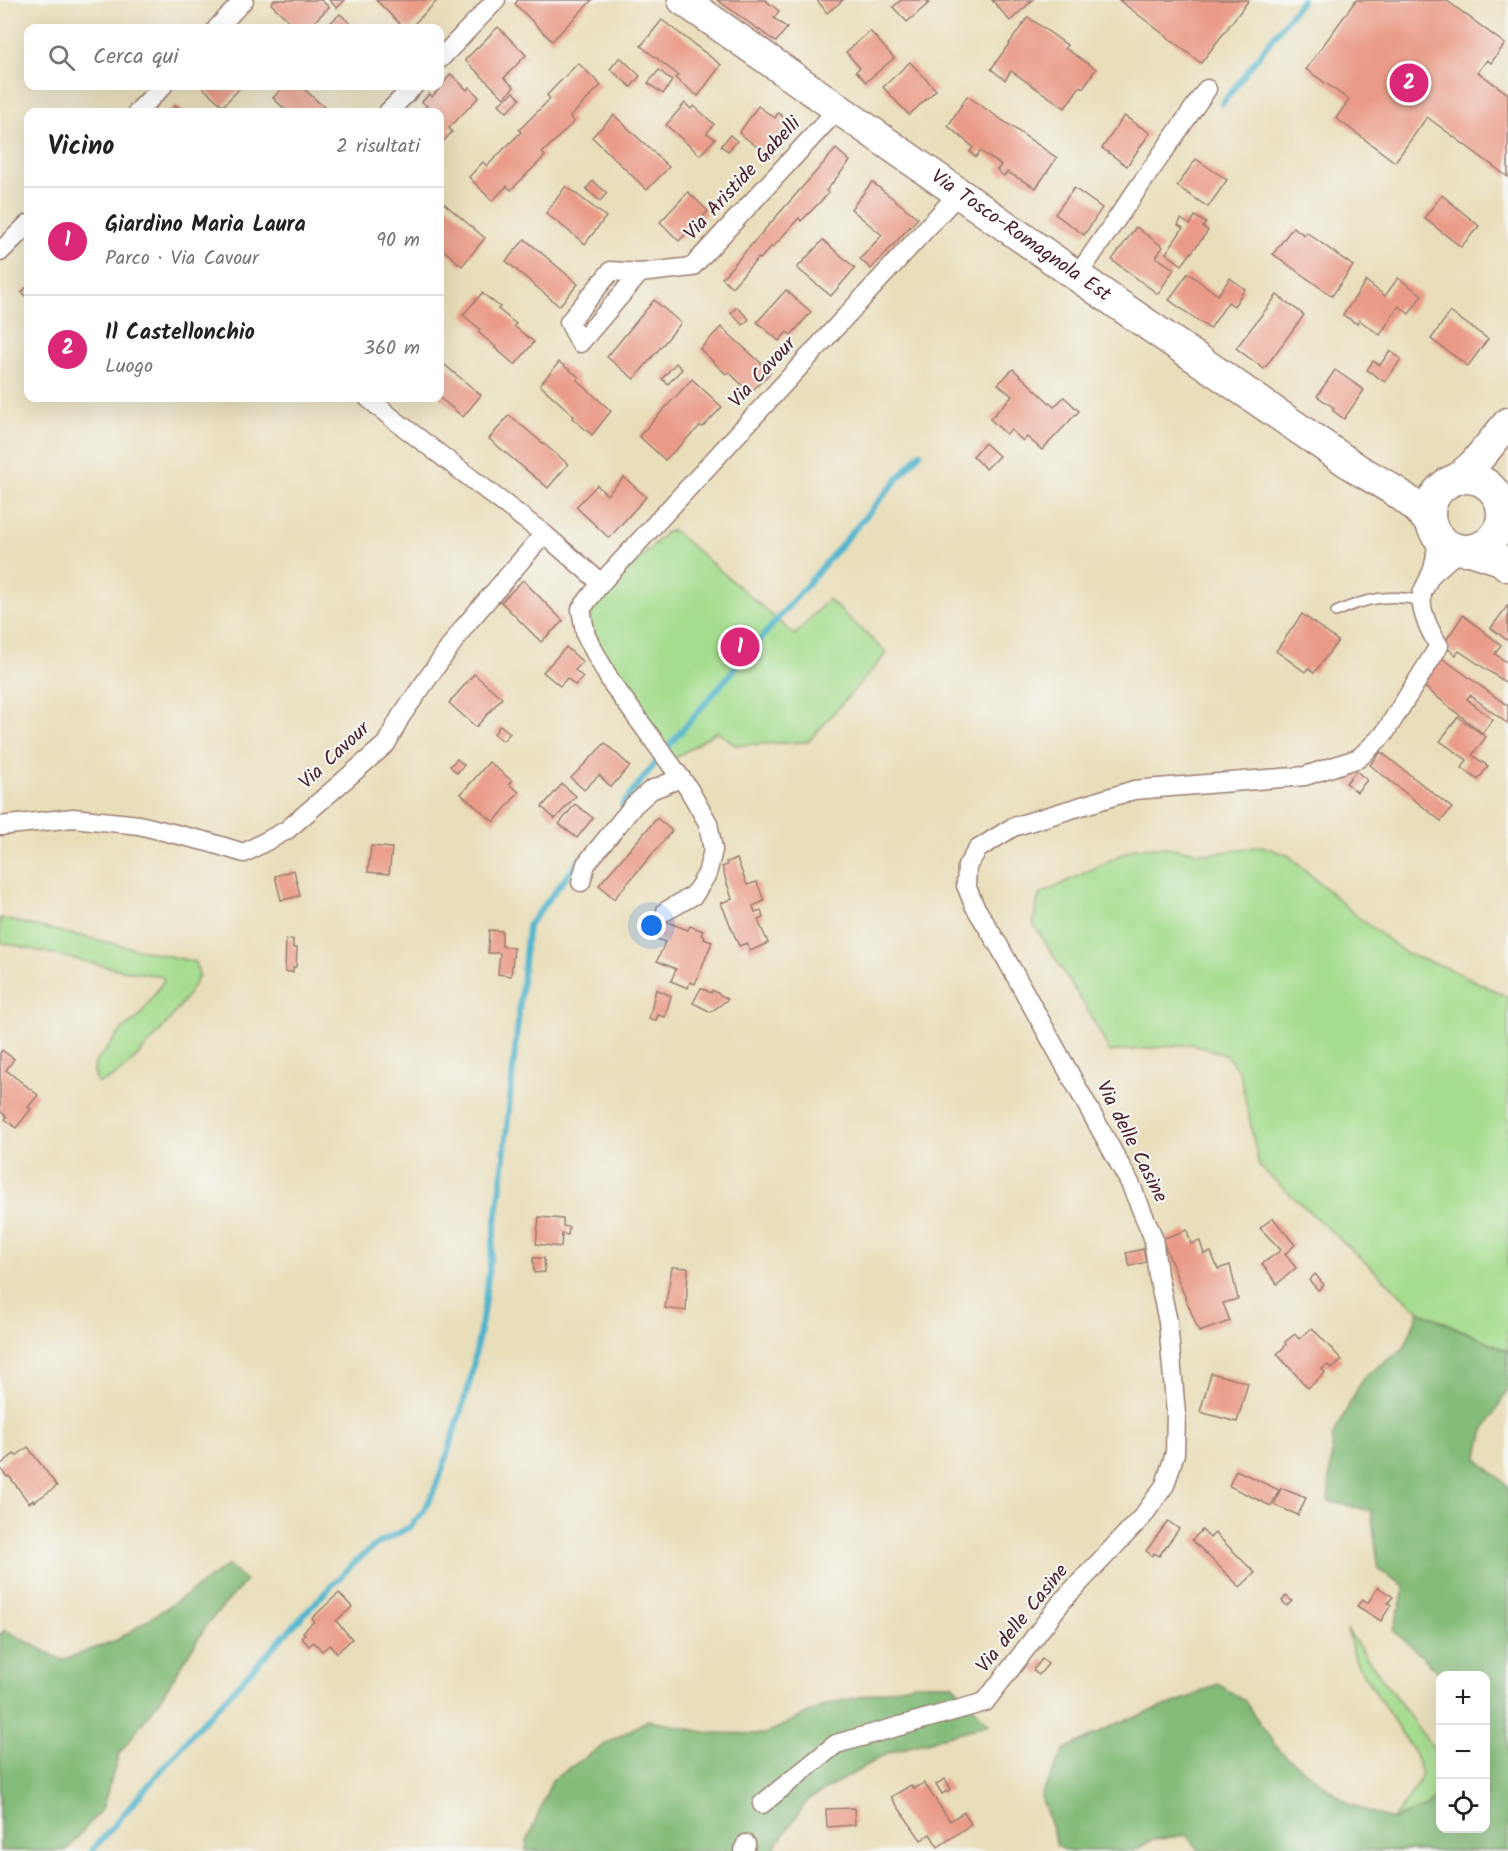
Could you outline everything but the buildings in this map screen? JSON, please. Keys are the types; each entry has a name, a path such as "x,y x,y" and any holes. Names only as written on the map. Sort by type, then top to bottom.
{"main road":[{"name":"Via Tosco-Romagnola Est","path":"683,0 1359,471 1390,488 1417,507 1448,546 1501,560 1508,566"},
{"path":"1434,530 1432,502 1440,488 1474,464 1508,424"},
{"path":"1467,551 1479,549 1492,541 1500,528 1502,514 1498,472 1508,424"},
{"name":"Via Tosco-Romagnola Est","path":"1359,471 1413,480 1475,478 1483,481 1502,514"}],"street":[{"path":"221,24 244,0"},
{"path":"444,55 496,0"},
{"path":"1077,276 1207,89"},
{"path":"141,108 159,90"},
{"path":"392,108 410,90"},
{"name":"Via Aristide Gabelli","path":"640,273 692,267 838,109"},
{"name":"Via Cavour","path":"666,911 694,895 707,874 713,850 708,823 681,778 611,682 586,636 581,609 601,583 959,193"},
{"path":"0,252 24,228"},
{"path":"373,402 544,534 601,583"},
{"path":"1422,601 1423,591 1437,552 1434,530"},
{"name":"Via Cavour","path":"0,826 73,818 128,824 208,842 244,853 287,830 386,744 401,716 464,627 544,534"},
{"path":"1430,576 1449,559 1467,551"},
{"name":"Via delle Casine","path":"762,1804 836,1744 986,1701 1063,1600 1143,1516 1165,1485 1175,1453 1176,1414 1168,1322 1153,1237 1130,1183 999,945 974,905 966,885 967,866 978,849 1013,827 1134,790 1305,776 1359,758 1384,734 1439,646 1428,626 1422,601"},
{"path":"581,882 586,864 634,805 651,790 681,778"}],"lane":[{"path":"1336,612 1357,602 1383,597 1422,601"}],"green space":[{"path":"673,530 795,635 828,599 887,653 808,742 735,745 717,731 673,760 594,641 589,620 594,607 665,533"},
{"path":"1261,846 1288,855 1358,917 1407,954 1448,968 1508,997 1508,1351 1419,1311 1259,1166 1240,1073 1226,1055 1193,1044 1110,1052 1090,1014 1033,923 1039,895 1135,848 1165,847 1210,854"},
{"path":"0,918 195,962 199,975 183,1002 139,1055 109,1079 97,1083 94,1072 95,1063 122,1030 139,1017 164,980 161,976 122,970 0,942"},
{"path":"1419,1311 1508,1351 1508,1385 1483,1433 1477,1459 1508,1486 1508,1851 1199,1851 1186,1835 1152,1840 1134,1851 1064,1851 1057,1845 1041,1796 1065,1749 1116,1724 1190,1697 1218,1684 1244,1700 1279,1751 1349,1804 1392,1820 1426,1807 1436,1797 1436,1833 1490,1833 1490,1671 1438,1671 1394,1631 1405,1586 1379,1570 1371,1511 1328,1501 1333,1436 1363,1378 1404,1348"},
{"path":"228,1565 246,1581 208,1623 159,1701 119,1754 102,1809 66,1851 0,1851 0,1635 5,1630 62,1660 117,1640"},
{"path":"1347,1630 1436,1753 1436,1797 1426,1807 1392,1820 1418,1785 1421,1774 1415,1754 1356,1662"},
{"path":"914,1684 952,1684 989,1724 888,1753 808,1800 772,1851 526,1851 527,1842 552,1780 604,1745 648,1720 709,1733 765,1734 825,1705"}],"waterway":[{"path":"1222,104 1302,0"},
{"path":"622,805 672,742 920,453"},
{"path":"92,1851 199,1726 333,1584 377,1544 410,1527 423,1512 433,1493 470,1382 482,1320 501,1185 528,926 581,858"}],"place":[{"name":"Il Castellonchio","path":"1409,83"},
{"name":"Giardino Maria Laura","path":"740,647"}]}
